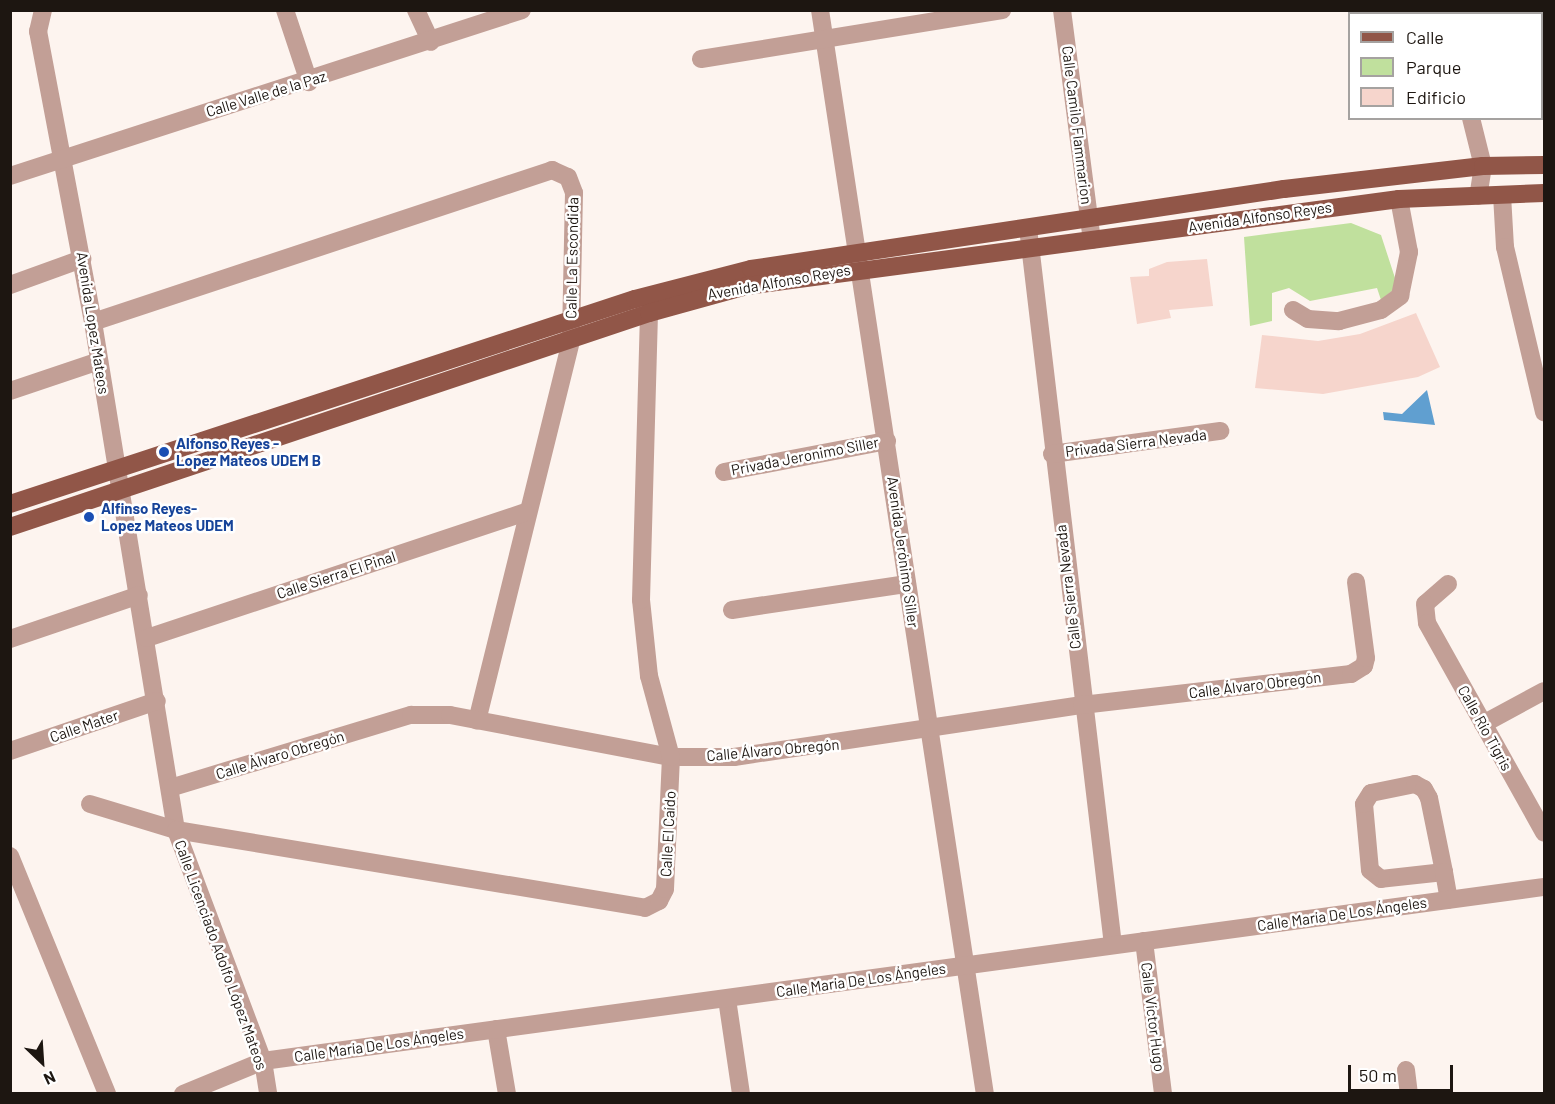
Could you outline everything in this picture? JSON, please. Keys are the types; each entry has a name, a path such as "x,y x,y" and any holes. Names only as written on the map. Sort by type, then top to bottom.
{"main road":[{"name":"Avenida Alfonso Reyes","path":"10,504 117,467 693,283 855,250 1089,220 1284,189 1483,166 1545,165"},
{"name":"Avenida Alfonso Reyes","path":"10,527 649,313 747,286 858,268 1030,248 1399,199 1545,193"}],"street":[{"name":"Avenida Lopez Mateos","path":"43,10 38,31 65,157 120,492 147,638"},
{"path":"285,10 309,82"},
{"path":"416,10 431,42"},
{"name":"Calle Valle de la Paz","path":"10,176 309,82 522,10"},
{"name":"Avenida Jerónimo Siller","path":"820,10 985,1094"},
{"path":"700,59 823,37 1002,10"},
{"name":"Calle Camilo Flammarion","path":"1062,10 1092,240"},
{"path":"1472,120 1483,166 1478,196"},
{"name":"Calle La Escondida","path":"93,322 552,170 568,177 574,193 571,341 525,512 477,721"},
{"path":"1502,195 1505,247 1543,402"},
{"path":"1293,310 1308,319 1339,321 1382,310 1400,296 1409,252 1399,199"},
{"name":"Calle Sierra Nevada","path":"1028,228 1052,454 1113,945"},
{"path":"10,285 82,259"},
{"name":"Calle El Caído","path":"90,804 176,830 645,908 659,901 665,889 671,757 649,676 641,600 649,313"},
{"path":"10,391 99,361"},
{"name":"Privada Sierra Nevada","path":"1052,454 1220,431"},
{"name":"Privada Jeronimo Siller","path":"724,472 886,441"},
{"name":"Calle Sierra El Pinal","path":"147,638 525,512"},
{"name":"Calle Álvaro Obregón","path":"170,788 411,715 477,721 671,757 798,751 1082,705 1351,674 1364,666 1366,658 1356,582"},
{"path":"732,610 907,584"},
{"name":"Calle Río Tigris","path":"1448,585 1425,604 1427,622 1545,832"},
{"path":"10,639 139,595"},
{"name":"Calle Licenciado Adolfo López Mateos","path":"147,638 176,830 263,1061 268,1094"},
{"path":"1483,724 1545,691"},
{"name":"Calle Mater","path":"10,751 157,701"},
{"path":"1444,872 1381,879 1370,870 1364,804 1371,793 1415,784 1424,789 1444,872 1449,900"},
{"path":"10,856 107,1094"},
{"name":"Calle María De Los Ángeles","path":"183,1094 263,1061 1545,887"},
{"name":"Calle Víctor Hugo","path":"1144,941 1163,1094"},
{"path":"727,999 741,1094"},
{"path":"496,1029 507,1094"},
{"path":"1406,1070 1409,1094"}],"green space":[{"path":"1351,223 1381,235 1395,278 1393,290 1381,300 1377,288 1310,301 1289,288 1272,293 1272,321 1250,326 1244,237"}],"water":[{"path":"1427,390 1435,425 1384,420 1383,412 1402,414"}],"building":[{"path":"1207,259 1213,306 1169,310 1171,318 1137,324 1130,277 1149,276 1149,269 1167,262"},
{"path":"1416,313 1440,367 1418,377 1323,394 1255,388 1262,335 1318,341 1360,334"}],"place":[{"name":"Alfonso Reyes - Lopez Mateos UDEM B","path":"164,452"},
{"name":"Alfinso Reyes- Lopez Mateos UDEM","path":"89,517"}]}
